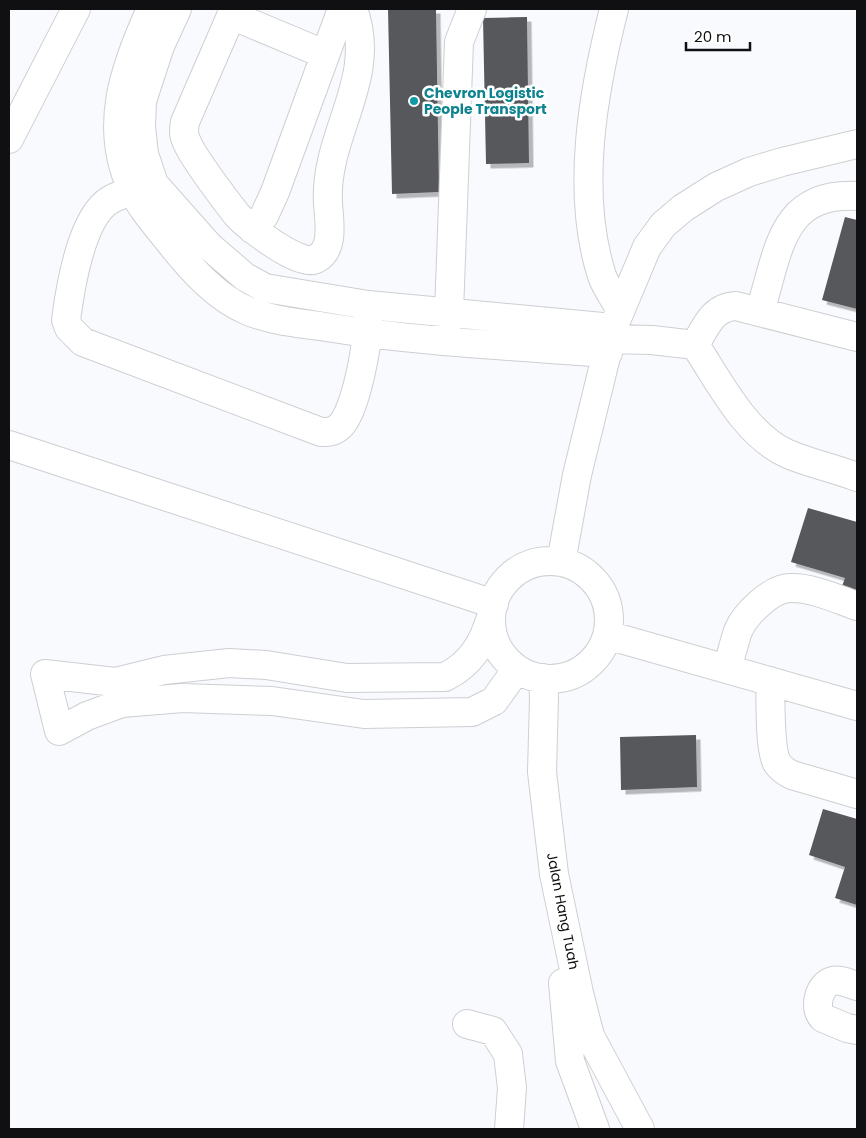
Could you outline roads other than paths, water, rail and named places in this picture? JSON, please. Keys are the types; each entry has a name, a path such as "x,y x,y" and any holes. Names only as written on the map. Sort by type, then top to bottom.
{"street":[{"path":"9,140 17,101 76,9"},
{"path":"151,9 119,92 116,123 122,166 143,188 245,277 265,288 368,305 449,312 613,332 652,340 695,344"},
{"path":"176,9 160,46 142,101 143,188 152,220 189,266 223,296 248,311 279,319 369,334 444,340 613,332"},
{"path":"252,229 264,216 271,200 342,9"},
{"path":"324,54 233,12 185,122 184,130 186,141 195,156 238,215 252,229 304,261 316,260 324,252 329,242 328,202 331,159 357,80 362,51 358,24 353,9"},
{"path":"444,340 449,312 459,42 472,9"},
{"path":"613,332 592,234 590,155 593,110 614,9"},
{"path":"561,562 577,475 613,332 647,247 663,225 683,208 716,187 749,172 782,162 857,145"},
{"path":"290,147 331,159"},
{"path":"143,188 109,200 93,218 75,266 66,320 69,328 83,342 321,432 331,432 340,426 348,416 369,334 368,305"},
{"path":"760,310 786,230 795,215 821,199 838,195 857,196"},
{"path":"189,266 209,246"},
{"path":"695,344 718,310 726,306 760,310 857,336"},
{"path":"695,344 748,423 769,441 787,453 857,477"},
{"path":"9,445 492,610"},
{"path":"492,610 497,643 503,655 517,669 529,675 543,678 560,678 583,668 601,650 607,635 609,618 607,603 600,588 590,576 576,567 561,562 544,562 527,566 507,582 492,610 475,655 454,673 445,678 347,678 266,665 230,663 164,670 118,692 87,716 60,731 45,674 118,692 182,698 272,701 364,714 472,712 494,700 517,669"},
{"path":"727,668 739,629 762,600 778,590 789,588 801,589 857,606"},
{"path":"607,635 857,706"},
{"name":"Jalan Hang Tuah","path":"543,678 542,772 554,874 590,1036 640,1129"},
{"path":"770,681 771,723 777,763 783,770 792,775 857,794"},
{"path":"554,874 570,1061 595,1129"},
{"path":"857,986 837,980 831,981 825,986 819,997 818,1008 823,1018 857,1030"},
{"path":"467,1024 493,1031 508,1054 512,1088 509,1129"}],"place":[{"name":"Chevron Logistic People Transport","path":"414,101"}]}
